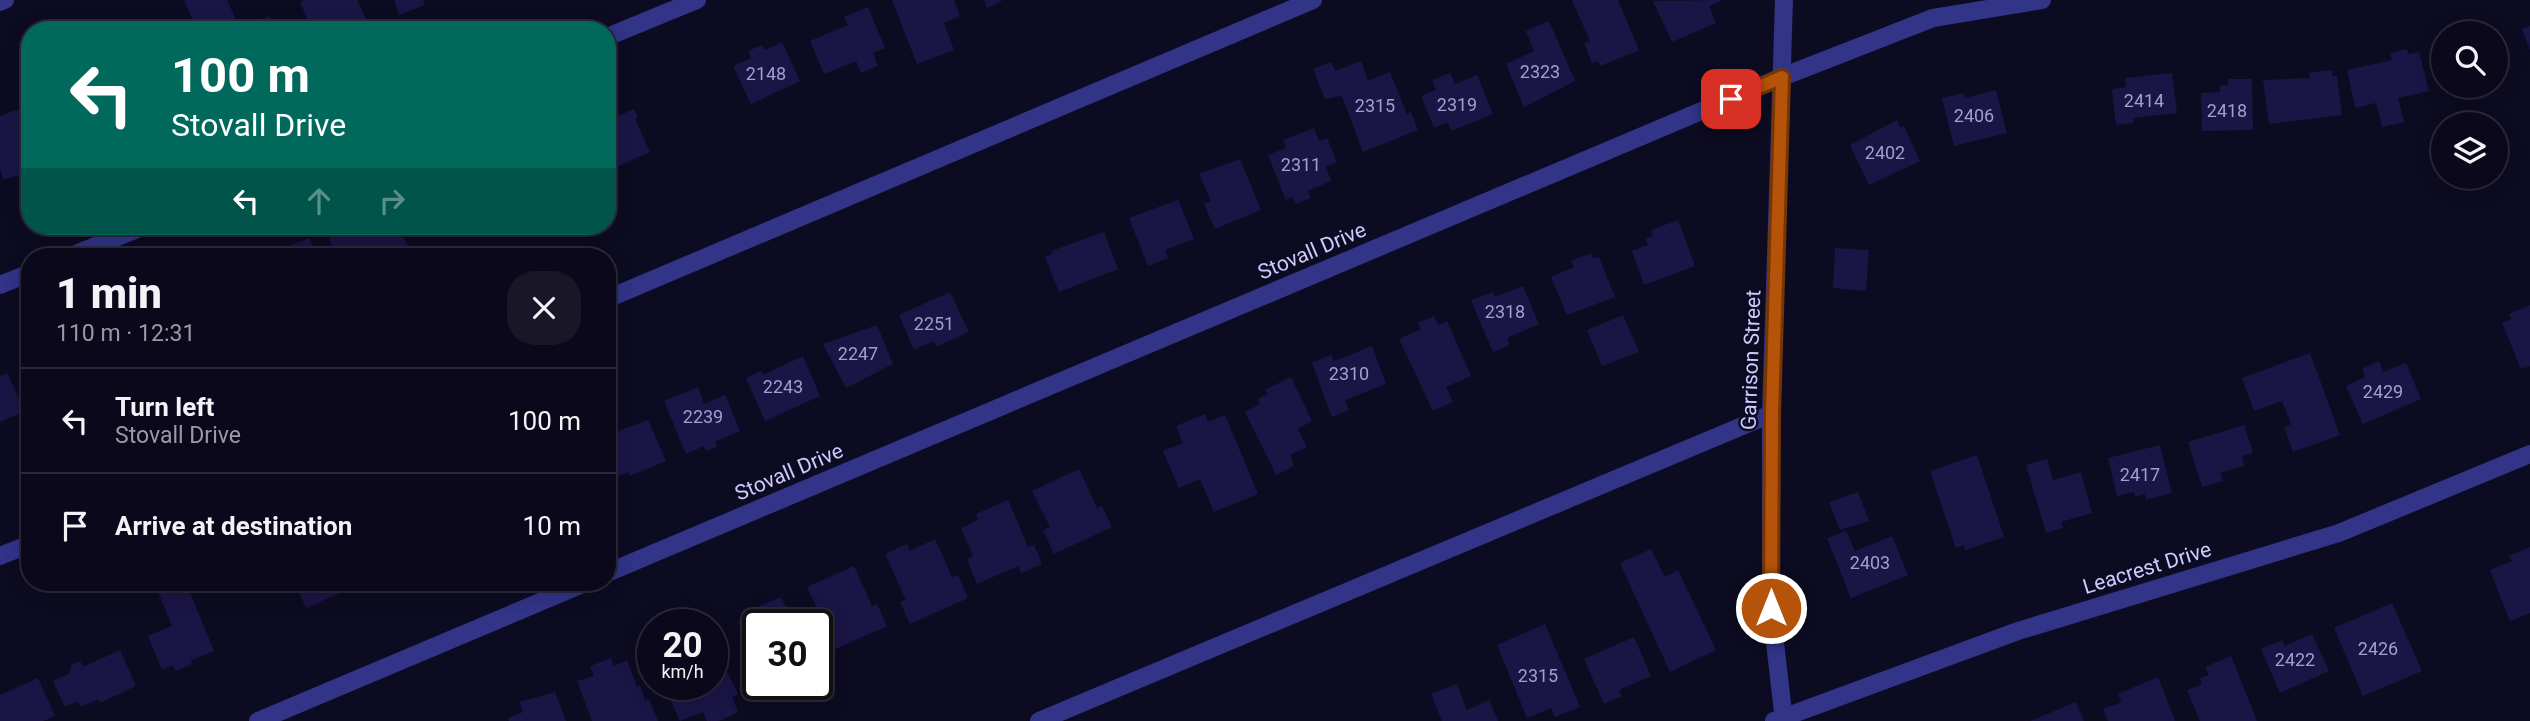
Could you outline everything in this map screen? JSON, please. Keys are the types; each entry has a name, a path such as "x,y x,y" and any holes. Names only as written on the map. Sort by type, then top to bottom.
{"street":[{"path":"0,2 5,0"},
{"path":"616,33 697,0"},
{"path":"616,295 1313,0"},
{"name":"Garrison Street","path":"1781,720 1771,608 1772,414 1784,0"},
{"name":"Stovall Drive","path":"616,569 1782,77 1933,18 2042,0"},
{"path":"90,248 123,235"},
{"path":"0,285 21,277"},
{"path":"1039,721 1772,414"},
{"name":"Leacrest Drive","path":"1781,720 2018,631 2339,533 2530,454"},
{"path":"0,556 21,548"},
{"path":"258,721 566,591"}],"building":[{"path":"184,0 227,0 236,21 193,21"},
{"path":"357,0 367,21 308,21 300,2"},
{"path":"394,0 423,0 425,5 399,15"},
{"path":"892,0 954,0 960,16 944,23 954,50 917,64"},
{"path":"984,0 1003,0 987,8"},
{"path":"1572,0 1618,0 1639,50 1600,66 1598,61 1592,63 1584,43 1590,41"},
{"path":"1723,0 1709,6 1716,23 1672,42 1653,1"},
{"path":"868,7 885,48 873,53 878,66 861,73 856,61 824,74 810,41 848,25 844,17"},
{"path":"269,16 271,21 258,21"},
{"path":"1549,21 1575,81 1524,107 1506,64 1534,51 1526,31"},
{"path":"2530,26 2530,50 2522,29"},
{"path":"782,42 800,81 751,104 733,66 751,58 748,51 762,45 765,50"},
{"path":"2407,49 2408,54 2419,52 2429,91 2398,98 2404,122 2382,127 2376,103 2355,108 2347,70 2392,60 2390,53"},
{"path":"1361,61 1368,81 1390,72 1407,114 1411,112 1418,130 1363,152 1342,96 1325,99 1313,69 1331,62 1335,71"},
{"path":"2332,70 2332,76 2337,76 2342,115 2269,124 2263,80 2310,78 2309,73"},
{"path":"1450,73 1455,84 1477,75 1493,114 1451,131 1448,122 1434,128 1421,96 1436,90 1432,80"},
{"path":"2172,73 2177,113 2133,118 2133,123 2116,125 2112,89 2126,87 2125,78"},
{"path":"2228,79 2252,79 2253,130 2202,131 2201,93 2220,92 2220,85 2228,85"},
{"path":"1996,90 2007,133 1954,146 1942,98 1964,93 1965,98"},
{"path":"21,108 21,174 4,180 0,169 0,116"},
{"path":"634,109 638,118 635,119 650,152 616,167 616,117"},
{"path":"1897,120 1900,128 1904,126 1920,161 1869,185 1850,145"},
{"path":"1314,128 1319,141 1327,138 1337,162 1326,167 1331,181 1308,191 1311,198 1296,204 1292,197 1286,200 1268,155 1286,148 1283,140"},
{"path":"1240,159 1261,210 1215,229 1204,204 1211,201 1199,174"},
{"path":"1178,200 1194,239 1165,250 1168,258 1148,266 1129,218"},
{"path":"1678,220 1695,266 1644,285 1632,251 1648,245 1646,239 1653,236 1651,230"},
{"path":"1104,232 1118,269 1059,292 1045,257 1052,254 1051,251"},
{"path":"328,235 403,235 409,248 333,248"},
{"path":"309,238 314,248 285,248"},
{"path":"1835,248 1869,250 1866,291 1833,288"},
{"path":"1591,253 1593,258 1599,257 1615,297 1567,315 1551,277 1574,267 1571,261"},
{"path":"1523,286 1539,324 1507,338 1510,345 1493,352 1471,300 1493,292 1495,297"},
{"path":"950,292 969,332 936,347 934,341 914,350 899,315"},
{"path":"2530,305 2530,366 2521,369 2502,323 2511,319 2509,314"},
{"path":"1623,315 1639,352 1602,366 1587,330"},
{"path":"1434,316 1438,325 1447,321 1471,376 1446,387 1453,402 1433,411 1399,339 1421,329 1418,323"},
{"path":"877,325 893,364 846,388 823,344"},
{"path":"1372,346 1386,384 1345,400 1349,410 1332,417 1312,363 1331,355 1334,361"},
{"path":"2310,353 2340,435 2293,452 2284,427 2291,424 2282,401 2254,411 2242,378"},
{"path":"803,356 820,396 765,421 746,378 761,371 763,375"},
{"path":"2379,361 2383,372 2406,363 2421,399 2363,424 2346,386 2365,377 2362,369"},
{"path":"7,373 21,403 21,413 0,422 0,376"},
{"path":"1291,377 1312,421 1298,429 1307,447 1290,455 1294,466 1276,475 1245,412 1260,404 1258,399 1268,394 1265,390"},
{"path":"698,387 704,404 725,395 740,431 715,442 717,447 706,451 704,446 686,454 664,401"},
{"path":"1205,414 1208,422 1225,415 1258,494 1214,512 1200,479 1179,488 1163,451 1183,443 1176,426"},
{"path":"648,420 666,461 630,476 628,472 616,477 616,432"},
{"path":"2244,425 2253,453 2242,456 2244,466 2220,473 2223,481 2202,487 2188,442"},
{"path":"2160,445 2172,493 2146,500 2145,494 2135,497 2134,492 2117,496 2108,458"},
{"path":"1977,455 2004,537 1965,550 1964,545 1956,548 1930,471"},
{"path":"2047,459 2053,480 2081,472 2092,513 2061,522 2063,528 2046,533 2026,465"},
{"path":"1079,469 1097,508 1102,506 1112,527 1054,554 1043,530 1050,527 1032,491"},
{"path":"1858,492 1869,521 1840,530 1829,502"},
{"path":"1008,500 1028,547 1034,545 1042,564 1021,573 1018,566 977,584 967,559 973,556 961,528 978,520 976,514"},
{"path":"1846,531 1855,551 1892,536 1908,575 1851,598 1827,538"},
{"path":"935,539 952,577 958,575 968,598 910,624 900,602 906,600 885,554 907,544 910,551"},
{"path":"2530,547 2530,613 2510,621 2490,570 2512,561 2509,556"},
{"path":"1651,549 1665,577 1678,570 1716,650 1670,672 1620,563"},
{"path":"854,566 872,606 877,604 887,626 833,650 833,609 817,609 807,587"},
{"path":"158,591 189,591 214,651 191,660 192,664 176,671 173,665 162,670 148,636 172,626"},
{"path":"299,591 344,591 306,608"},
{"path":"781,597 787,609 754,609"},
{"path":"2392,603 2422,671 2363,696 2334,628"},
{"path":"1545,624 1580,707 1555,717 1551,708 1527,718 1497,645"},
{"path":"2312,634 2329,671 2280,693 2261,649 2282,640 2285,646"},
{"path":"1634,637 1651,676 1619,690 1622,696 1604,704 1584,659"},
{"path":"120,650 136,686 100,703 98,699 81,707 77,701 65,707 53,681 70,673 71,665 80,661 83,667"},
{"path":"2231,656 2257,721 2200,721 2187,690 2202,684 2200,678 2209,675 2205,667"},
{"path":"611,658 614,666 627,660 637,687 637,700 649,700 658,721 592,721 577,681 594,676 590,666"},
{"path":"728,673 738,694 732,697 738,712 719,721 707,721 703,712 680,721 670,700 728,700"},
{"path":"2158,677 2175,721 2108,721 2103,709 2122,702 2118,694"},
{"path":"38,678 55,716 43,721 0,721 0,695"},
{"path":"1457,684 1467,710 1489,700 1498,721 1442,721 1431,694"},
{"path":"555,692 566,721 509,721 508,718 523,712 519,702"},
{"path":"2076,702 2084,721 2030,721"}],"route":[{"path":"1731,99 1782,77 1772,414 1771,608"}]}
